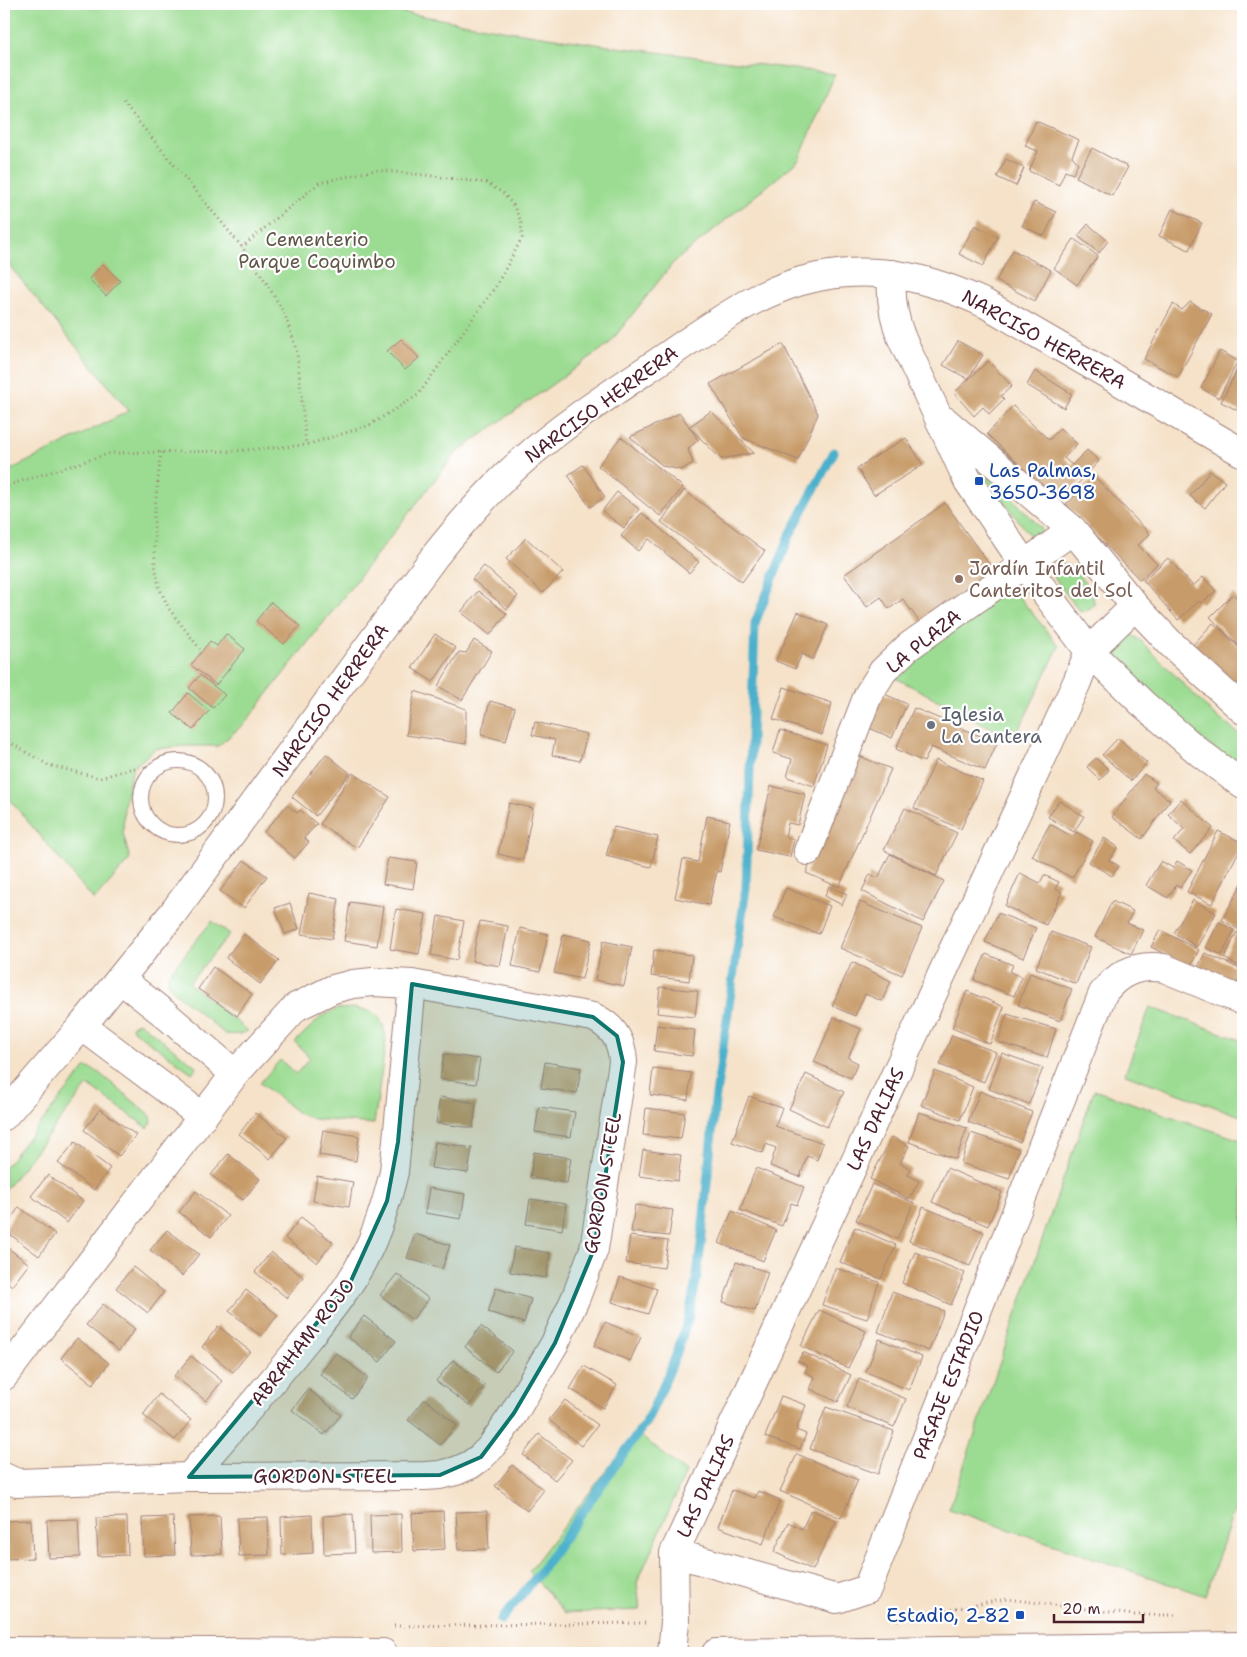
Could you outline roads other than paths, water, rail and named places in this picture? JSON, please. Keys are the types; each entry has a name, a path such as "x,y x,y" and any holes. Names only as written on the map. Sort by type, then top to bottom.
{"main road":[{"name":"NARCISO HERRERA","path":"4,1116 82,1026 173,913 434,557 483,499 520,462 554,434 728,314 756,298 786,286 817,277 849,273 892,274 924,280 956,290 986,304 1243,453"},
{"path":"892,274 891,291 896,324 968,481 1024,564 1089,651 1199,752 1243,785"},
{"path":"939,416 1072,530 1135,606 1170,642 1243,710"},
{"name":"LA PLAZA","path":"808,851 868,695 883,671 908,647 1072,530"},
{"name":"LAS DALIAS","path":"672,1653 676,1622 674,1553 1077,682 1089,651 1135,606"},
{"name":"PASAJE ESTADIO","path":"674,1553 837,1599 867,1589 1103,993 1110,984 1126,971 1151,966 1164,968 1243,1001"},
{"path":"120,978 166,1014 235,1074"},
{"name":"GORDON STEEL","path":"4,1376 235,1074 296,1006 333,989 373,982 412,984 593,1016 602,1021 617,1036 622,1048 623,1062 594,1248 576,1296 555,1343 514,1414 482,1457 456,1471 425,1476 189,1477 17,1483 4,1477"},
{"name":"ABRAHAM ROJO","path":"189,1477 230,1432 333,1308 365,1257 387,1201 394,1172 412,984"},
{"path":"82,1026 203,1117"},
{"path":"716,1653 1243,1646"},
{"path":"4,1651 384,1653"}],"lane":[{"path":"171,761 186,762 199,767 210,777 215,791 214,805 209,819 198,829 185,834 170,834 157,829 147,818 141,805 142,790 147,777 158,767 171,761"},
{"path":"209,819 230,835"}],"waterway":[{"path":"501,1620 540,1572 646,1422 676,1355 688,1319 701,1245 715,1102 746,888 755,623 791,533 834,452"}],"place":[{"name":"Las Palmas, 3650-3698","path":"979,481"},
{"name":"Jardín Infantil Canteritos del Sol","path":"959,579"},
{"name":"Iglesia La Cantera","path":"931,725"},
{"name":"Estadio, 2-82","path":"1020,1615"}],"park label":[{"name":"Cementerio Parque Coquimbo","path":"317,250"}]}
